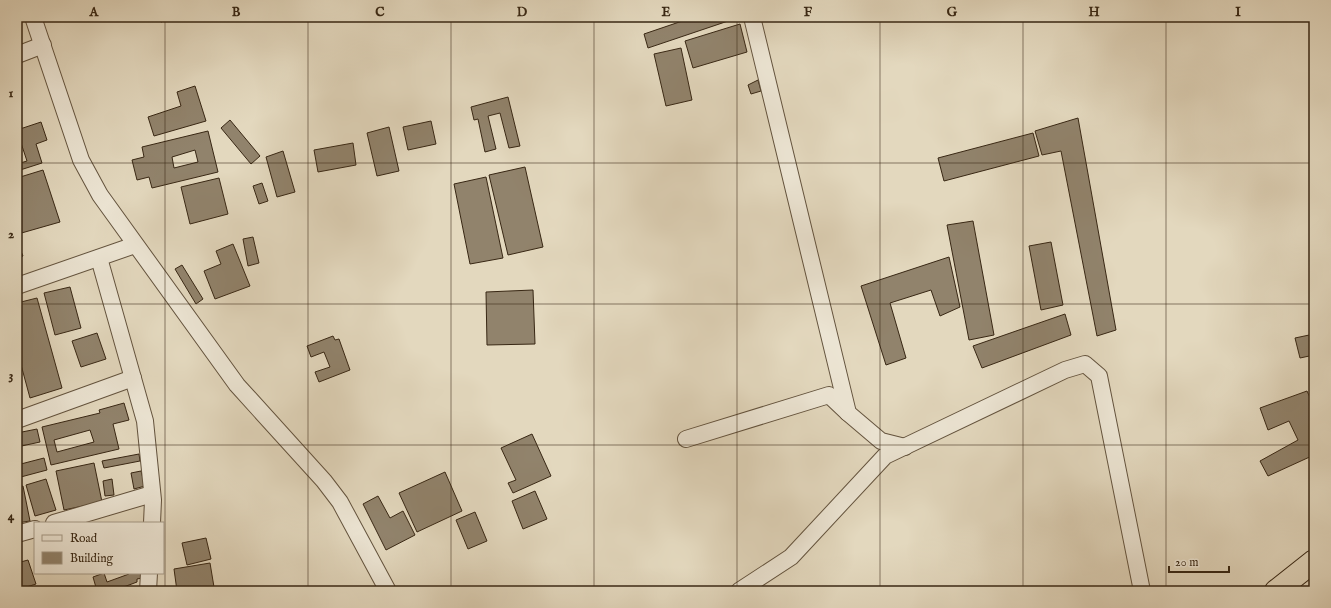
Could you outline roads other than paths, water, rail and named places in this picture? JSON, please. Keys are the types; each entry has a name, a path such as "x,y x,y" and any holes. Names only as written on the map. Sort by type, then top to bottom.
{"highway":[{"path":"1276,591 1314,561"}],"street":[{"path":"33,17 81,160 100,195 237,385 324,481 340,502 388,591"},
{"path":"752,17 848,414"},
{"path":"17,55 43,45"},
{"path":"17,286 135,245"},
{"path":"99,258 145,421 152,494 152,522"},
{"path":"739,591 791,557 885,456 1065,370 1085,364 1100,376 1142,591"},
{"path":"17,420 133,378"},
{"path":"686,439 828,395 848,414 881,441 905,447"},
{"path":"57,522 152,494"},
{"path":"17,534 34,529"},
{"path":"148,591 149,574"}]}
